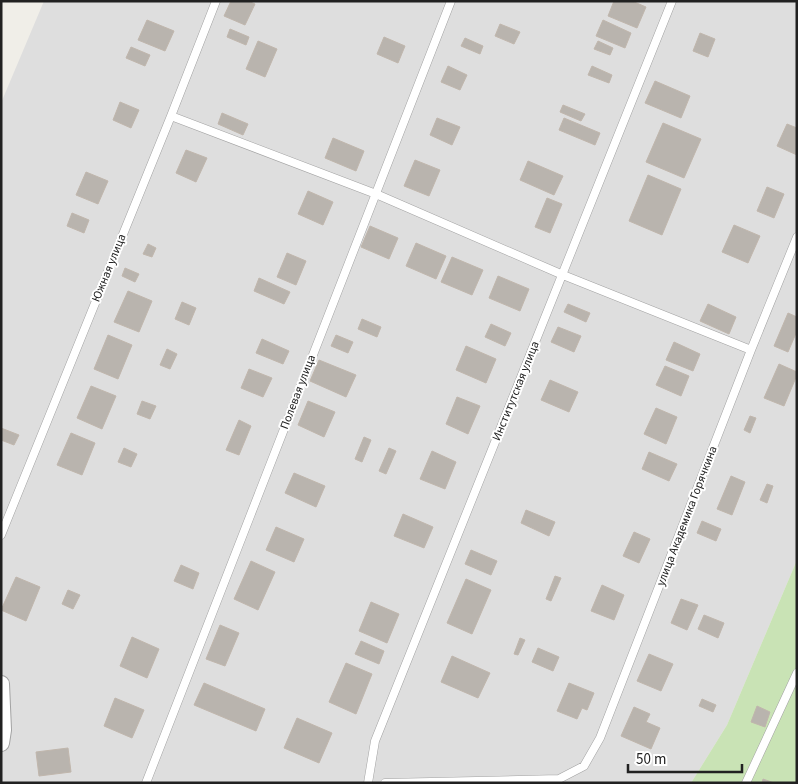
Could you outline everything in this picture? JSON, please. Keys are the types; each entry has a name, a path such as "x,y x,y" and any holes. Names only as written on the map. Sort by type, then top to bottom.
{"street":[{"path":"1,684 4,730 1,743"}],"lane":[{"name":"Южная улица","path":"1,534 216,1"},
{"name":"Полевая улица","path":"146,783 451,1"},
{"name":"Институтская улица","path":"368,783 375,741 672,1"},
{"path":"171,116 376,194 563,275 751,350"},
{"name":"улица Академика Горячкина","path":"385,783 559,779 584,766 600,738 797,237"},
{"path":"746,783 797,673"}],"shaded area":[{"path":"44,1 797,1 797,560 727,725 691,783 1,783 1,103"}],"green space":[{"path":"797,560 797,783 691,783 727,725"}],"building":[{"path":"231,1 248,1 255,4 245,25 224,16"},
{"path":"614,1 632,1 646,7 637,28 608,16"},
{"path":"147,20 174,31 165,51 138,40"},
{"path":"603,20 631,33 625,48 596,36"},
{"path":"500,24 520,32 514,44 495,36"},
{"path":"230,29 249,37 246,45 227,37"},
{"path":"700,33 715,39 708,57 693,51"},
{"path":"384,37 405,46 398,63 377,54"},
{"path":"465,38 483,46 480,54 461,46"},
{"path":"258,41 277,49 265,77 246,69"},
{"path":"598,41 613,48 610,55 594,49"},
{"path":"131,47 150,55 145,66 126,58"},
{"path":"448,66 467,75 460,90 441,82"},
{"path":"592,66 612,75 609,83 588,75"},
{"path":"655,81 690,96 681,118 645,103"},
{"path":"120,102 139,110 131,128 113,120"},
{"path":"563,105 585,114 581,121 560,112"},
{"path":"222,113 248,124 243,135 218,124"},
{"path":"437,118 460,127 452,145 430,135"},
{"path":"564,118 600,133 595,145 559,130"},
{"path":"663,123 701,139 684,178 646,162"},
{"path":"787,124 797,128 797,155 777,146"},
{"path":"333,138 364,151 356,171 325,158"},
{"path":"186,150 207,158 196,182 176,173"},
{"path":"415,160 440,170 429,196 404,186"},
{"path":"528,161 563,176 554,195 520,180"},
{"path":"86,172 108,181 98,204 76,195"},
{"path":"648,175 681,189 662,235 629,221"},
{"path":"767,187 784,194 774,218 757,211"},
{"path":"308,191 333,202 323,225 298,214"},
{"path":"547,198 562,204 550,233 535,227"},
{"path":"72,213 89,220 84,233 67,226"},
{"path":"734,225 760,236 748,263 722,252"},
{"path":"370,226 398,238 389,259 361,247"},
{"path":"416,243 446,256 436,279 406,266"},
{"path":"148,244 156,248 152,257 143,254"},
{"path":"287,253 306,261 296,285 277,277"},
{"path":"452,257 483,270 472,295 441,282"},
{"path":"125,268 139,274 135,282 122,276"},
{"path":"498,276 529,289 520,311 489,298"},
{"path":"259,278 290,292 284,304 254,291"},
{"path":"128,291 152,301 139,332 114,322"},
{"path":"182,302 196,308 189,325 175,319"},
{"path":"568,304 590,313 586,322 564,312"},
{"path":"708,304 736,317 729,334 700,321"},
{"path":"788,313 797,317 797,331 788,352 774,346"},
{"path":"362,319 381,327 377,337 358,329"},
{"path":"491,324 511,333 505,346 485,337"},
{"path":"558,327 581,336 574,352 551,342"},
{"path":"108,335 132,345 118,379 94,369"},
{"path":"336,335 353,342 348,353 331,346"},
{"path":"262,339 289,351 283,364 256,353"},
{"path":"674,342 700,354 693,371 666,360"},
{"path":"466,346 496,359 486,383 456,370"},
{"path":"167,349 177,354 170,369 160,365"},
{"path":"319,360 356,375 346,397 310,381"},
{"path":"779,364 797,372 784,406 764,398"},
{"path":"665,366 689,376 681,396 656,385"},
{"path":"249,369 272,378 263,397 241,388"},
{"path":"550,380 578,392 569,412 541,400"},
{"path":"91,386 116,396 102,429 77,418"},
{"path":"457,397 480,406 468,434 446,424"},
{"path":"142,401 156,406 150,419 137,414"},
{"path":"308,401 335,412 324,437 298,425"},
{"path":"656,408 677,417 666,444 644,434"},
{"path":"750,416 756,418 750,433 744,430"},
{"path":"239,420 251,426 239,455 226,450"},
{"path":"1,428 19,435 14,445 1,440"},
{"path":"71,433 95,443 82,475 57,465"},
{"path":"364,437 371,440 362,462 355,459"},
{"path":"124,448 137,454 131,467 118,462"},
{"path":"389,448 396,451 386,474 379,471"},
{"path":"432,451 456,462 445,489 420,479"},
{"path":"649,452 677,464 669,481 642,469"},
{"path":"294,473 325,486 316,507 285,493"},
{"path":"731,476 745,482 732,515 717,509"},
{"path":"767,484 773,486 767,503 760,500"},
{"path":"526,510 555,522 549,536 521,523"},
{"path":"403,514 433,527 424,548 394,536"},
{"path":"702,521 721,529 716,541 697,533"},
{"path":"276,527 304,539 294,562 266,550"},
{"path":"634,532 650,539 639,563 623,556"},
{"path":"471,550 497,561 491,575 465,564"},
{"path":"251,561 275,572 258,610 234,599"},
{"path":"181,565 199,573 193,589 174,581"},
{"path":"555,576 561,578 551,601 546,599"},
{"path":"16,577 40,587 26,621 1,610"},
{"path":"466,579 491,590 472,634 447,623"},
{"path":"602,585 624,595 614,620 591,611"},
{"path":"68,590 80,595 73,609 62,604"},
{"path":"681,599 698,605 687,630 671,623"},
{"path":"371,602 399,614 387,643 359,631"},
{"path":"704,615 724,623 718,638 698,629"},
{"path":"220,625 239,633 225,666 206,659"},
{"path":"132,637 159,649 147,678 120,666"},
{"path":"520,638 525,640 518,655 514,654"},
{"path":"361,641 384,651 379,664 355,654"},
{"path":"538,648 559,657 553,671 532,662"},
{"path":"649,654 673,664 661,691 637,681"},
{"path":"452,656 490,673 478,698 441,682"},
{"path":"346,663 372,674 356,714 329,702"},
{"path":"204,683 265,709 256,731 194,705"},
{"path":"569,683 594,693 587,710 582,708 577,719 557,711"},
{"path":"115,698 144,710 132,738 104,726"},
{"path":"702,699 716,705 713,712 699,706"},
{"path":"757,706 770,712 765,727 751,722"},
{"path":"634,707 650,714 646,722 660,728 651,749 621,736"},
{"path":"297,718 332,733 319,763 284,748"},
{"path":"68,748 71,772 39,776 36,752"},
{"path":"763,779 774,783 762,783"}]}
